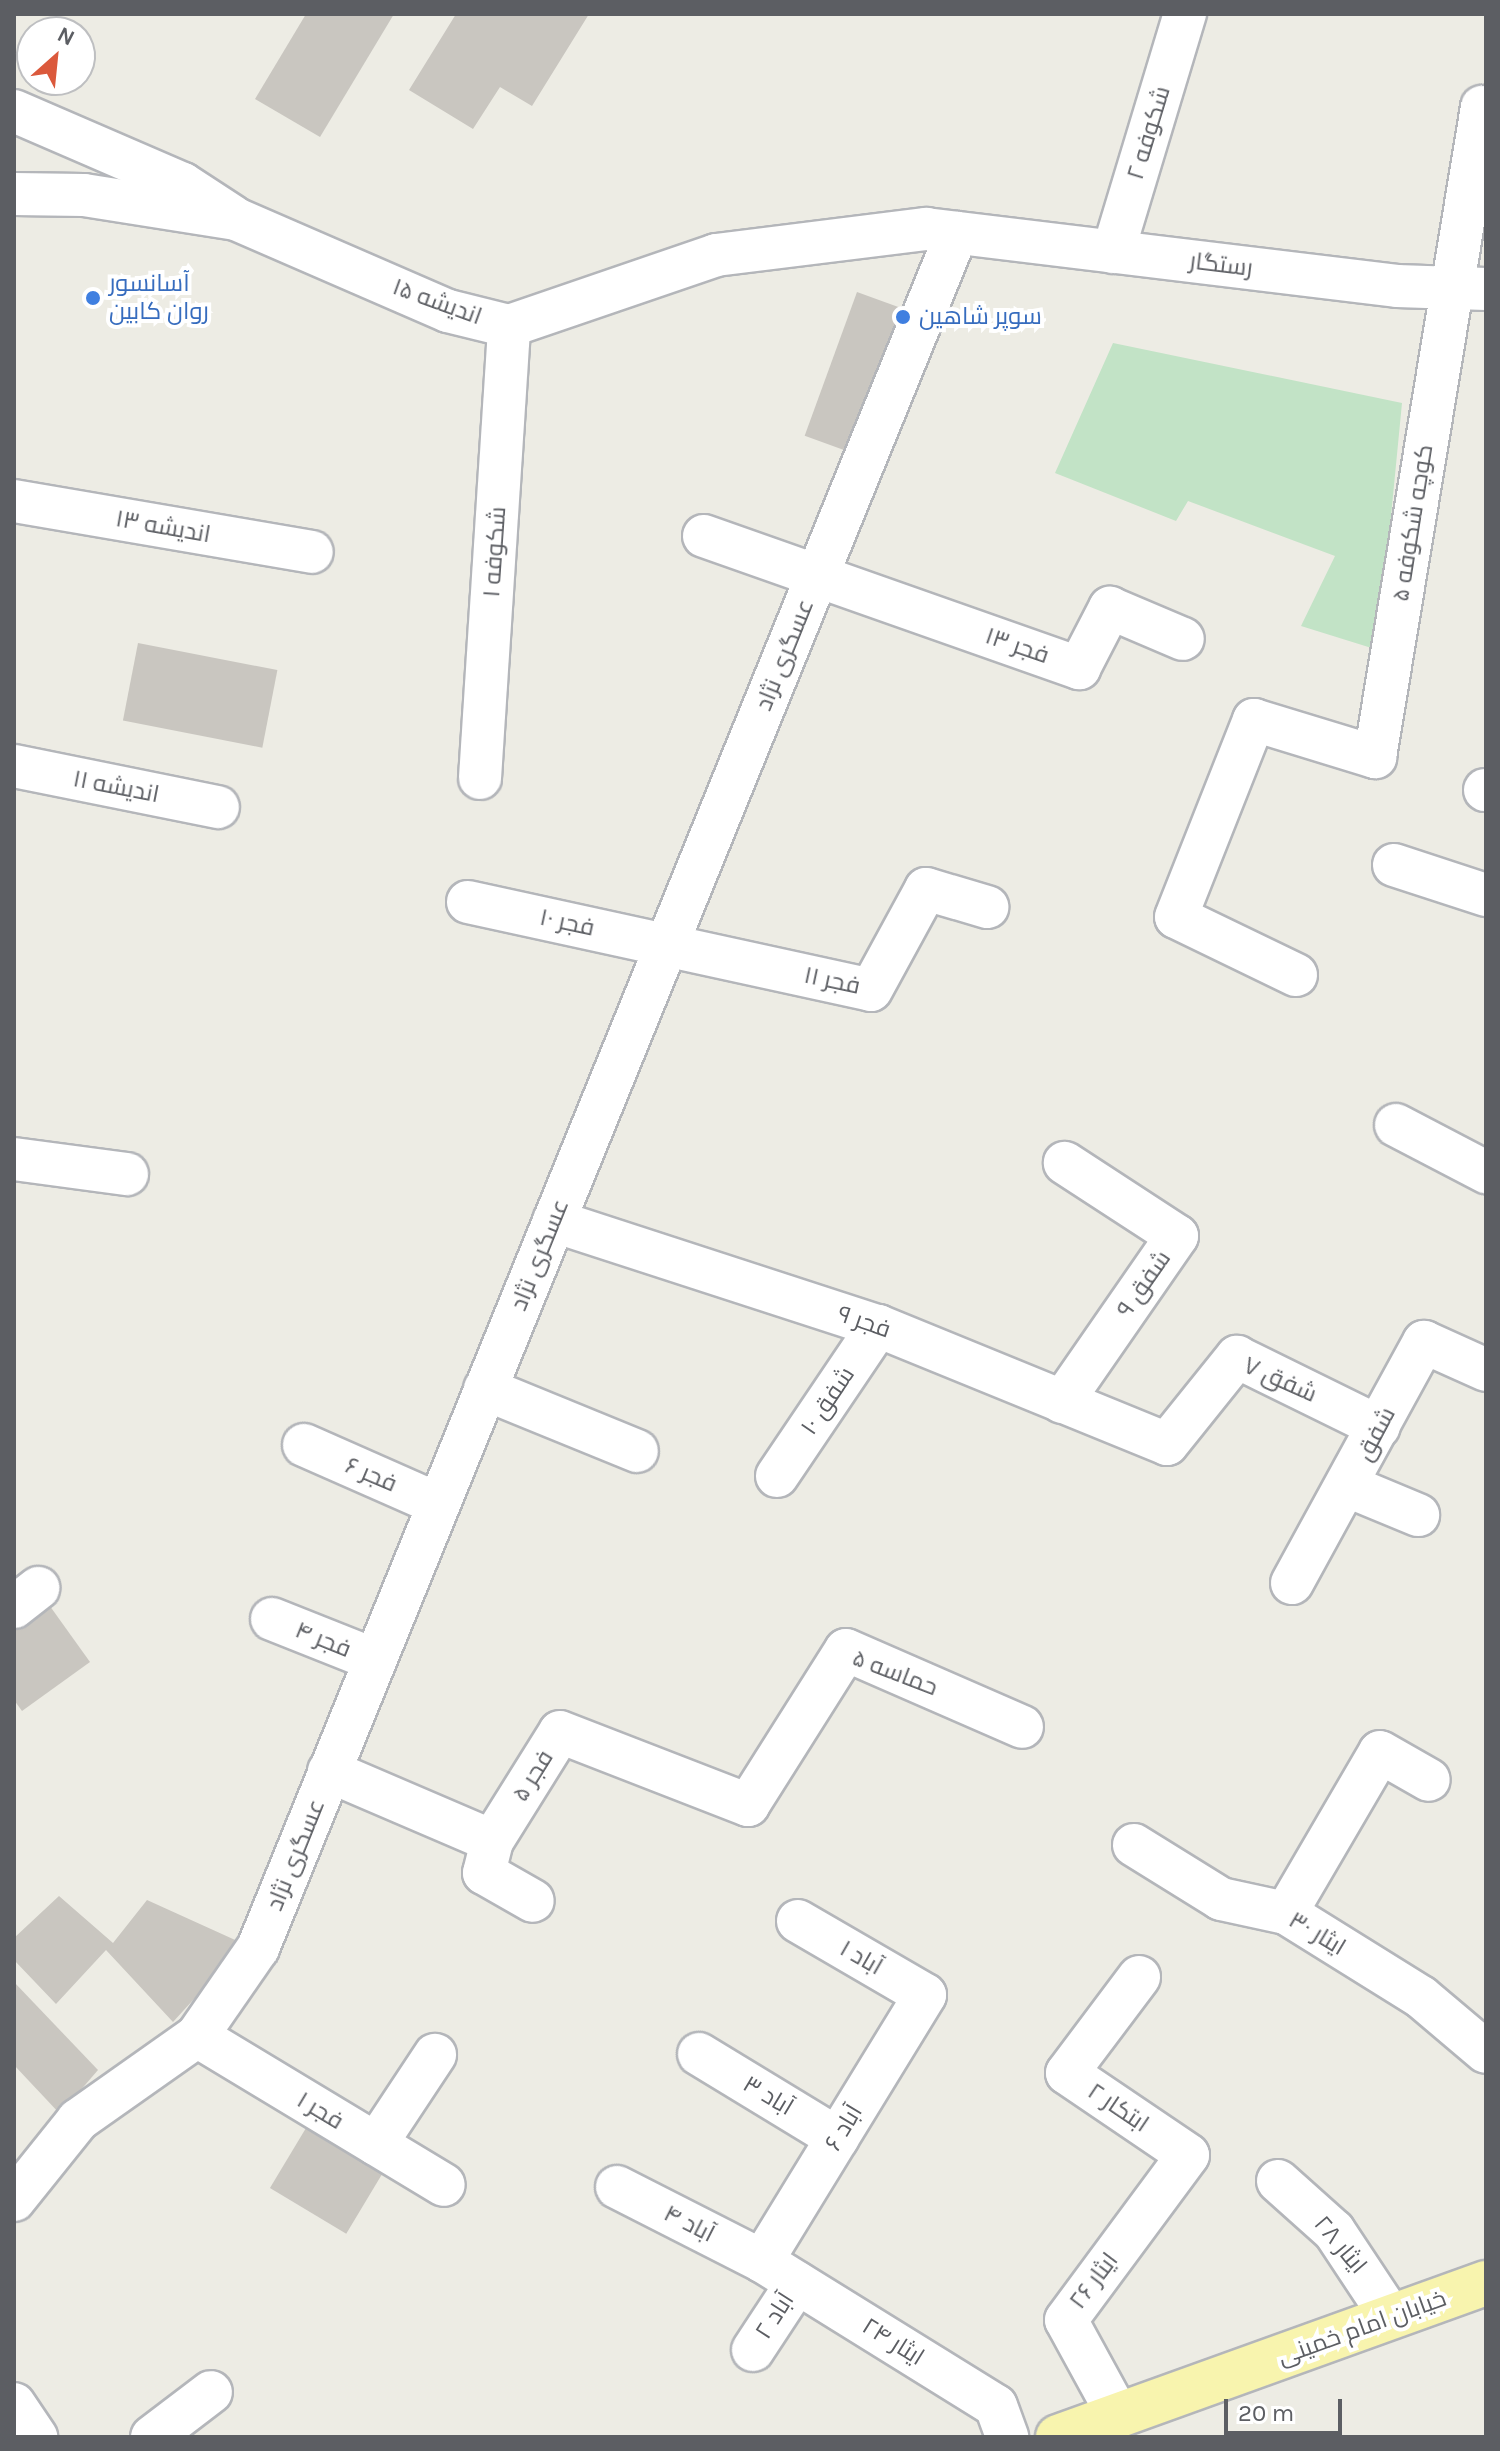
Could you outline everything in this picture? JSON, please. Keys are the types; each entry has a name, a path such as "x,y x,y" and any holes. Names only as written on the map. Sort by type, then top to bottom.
{"main road":[{"name":"خیابان امام خمینی","path":"1058,2437 1486,2283"}],"street":[{"name":"شکوفه ۲","path":"1113,252 1185,14"},
{"name":"کوچه شکوفه ۵","path":"1296,975 1176,917 1254,720 1375,757 1469,289 1482,107"},
{"path":"14,111 183,184 236,219"},
{"name":"اندیشه ۱۵","path":"14,194 84,195 236,219 448,311 509,326 716,255 926,229 957,233"},
{"name":"رستگار","path":"957,233 1469,289"},
{"name":"عسگری نژاد","path":"14,2200 78,2120 197,2036 258,1948 957,233"},
{"name":"شکوفه ۱","path":"480,778 509,326"},
{"name":"اندیشه ١٣","path":"14,501 312,552"},
{"path":"704,536 816,577"},
{"name":"فجر ۱۳","path":"816,577 1079,668 1110,608 1183,639"},
{"name":"اندیشه ۱۱","path":"14,766 218,807"},
{"path":"1394,865 1486,895"},
{"name":"فجر ۱۱","path":"667,944 871,990 926,889 987,907"},
{"name":"فجر ۱۰","path":"468,902 667,944"},
{"path":"1396,1125 1486,1172"},
{"path":"14,1159 127,1174"},
{"name":"شفق ۹","path":"1062,1402 1177,1236 1065,1163"},
{"name":"فجر ۹","path":"554,1221 878,1326 1167,1444"},
{"name":"شفق ۱۰","path":"777,1476 878,1326"},
{"name":"شفق","path":"1292,1583 1348,1486 1424,1342 1486,1370"},
{"name":"شفق ۷","path":"1167,1444 1237,1357 1379,1427"},
{"path":"485,1389 637,1451"},
{"name":"فجر ۶","path":"304,1445 438,1504"},
{"path":"1348,1486 1418,1515"},
{"name":"فجر ۴","path":"272,1619 375,1660"},
{"name":"حماسه ۵","path":"748,1805 846,1650 1022,1727"},
{"name":"فجر ۵","path":"492,1841 560,1732 748,1805"},
{"path":"1286,1913 1380,1752 1429,1780"},
{"path":"329,1771 492,1841 484,1873 533,1901"},
{"name":"ایثار ۳۰","path":"1134,1845 1221,1899 1286,1913 1421,1997 1486,2052"},
{"name":"آباد ۱","path":"798,1921 925,1995"},
{"name":"ابتکار ۲","path":"1139,1977 1067,2073 1188,2155"},
{"name":"آباد ۶","path":"762,2261 925,1995"},
{"name":"فجر ۱","path":"197,2036 444,2185"},
{"name":"آباد ۳","path":"699,2054 837,2138"},
{"path":"376,2144 435,2055"},
{"name":"ایثار ۲۶","path":"1118,2415 1066,2320 1188,2155"},
{"name":"ایثار ۲۸","path":"1278,2181 1334,2231 1391,2317"},
{"name":"آباد ۴","path":"617,2187 762,2261"},
{"name":"ایثار ۲۴","path":"762,2261 996,2406 1007,2437"},
{"name":"آباد ۲","path":"753,2350 797,2283"},
{"path":"152,2437 211,2392"},
{"path":"14,2404 36,2437"}],"green space":[{"path":"1113,343 1402,403 1378,650 1301,626 1335,556 1188,501 1176,521 1055,473"}],"building":[{"path":"306,14 394,14 320,137 255,99"},
{"path":"456,14 589,14 532,106 500,87 473,129 409,90"},
{"path":"857,292 916,314 864,457 805,436"},
{"path":"138,643 277,670 262,748 123,721"},
{"path":"47,1602 90,1662 22,1711 14,1700 14,1626"},
{"path":"59,1896 113,1943 147,1900 244,1944 173,2022 106,1950 56,2004 14,1960 14,1938"},
{"path":"14,1982 98,2070 60,2114 14,2065"},
{"path":"306,2128 382,2174 346,2234 270,2188"}],"place":[{"name":"آسانسور روان کابین","path":"93,298"},
{"name":"سوپر شاهین","path":"903,317"}]}
